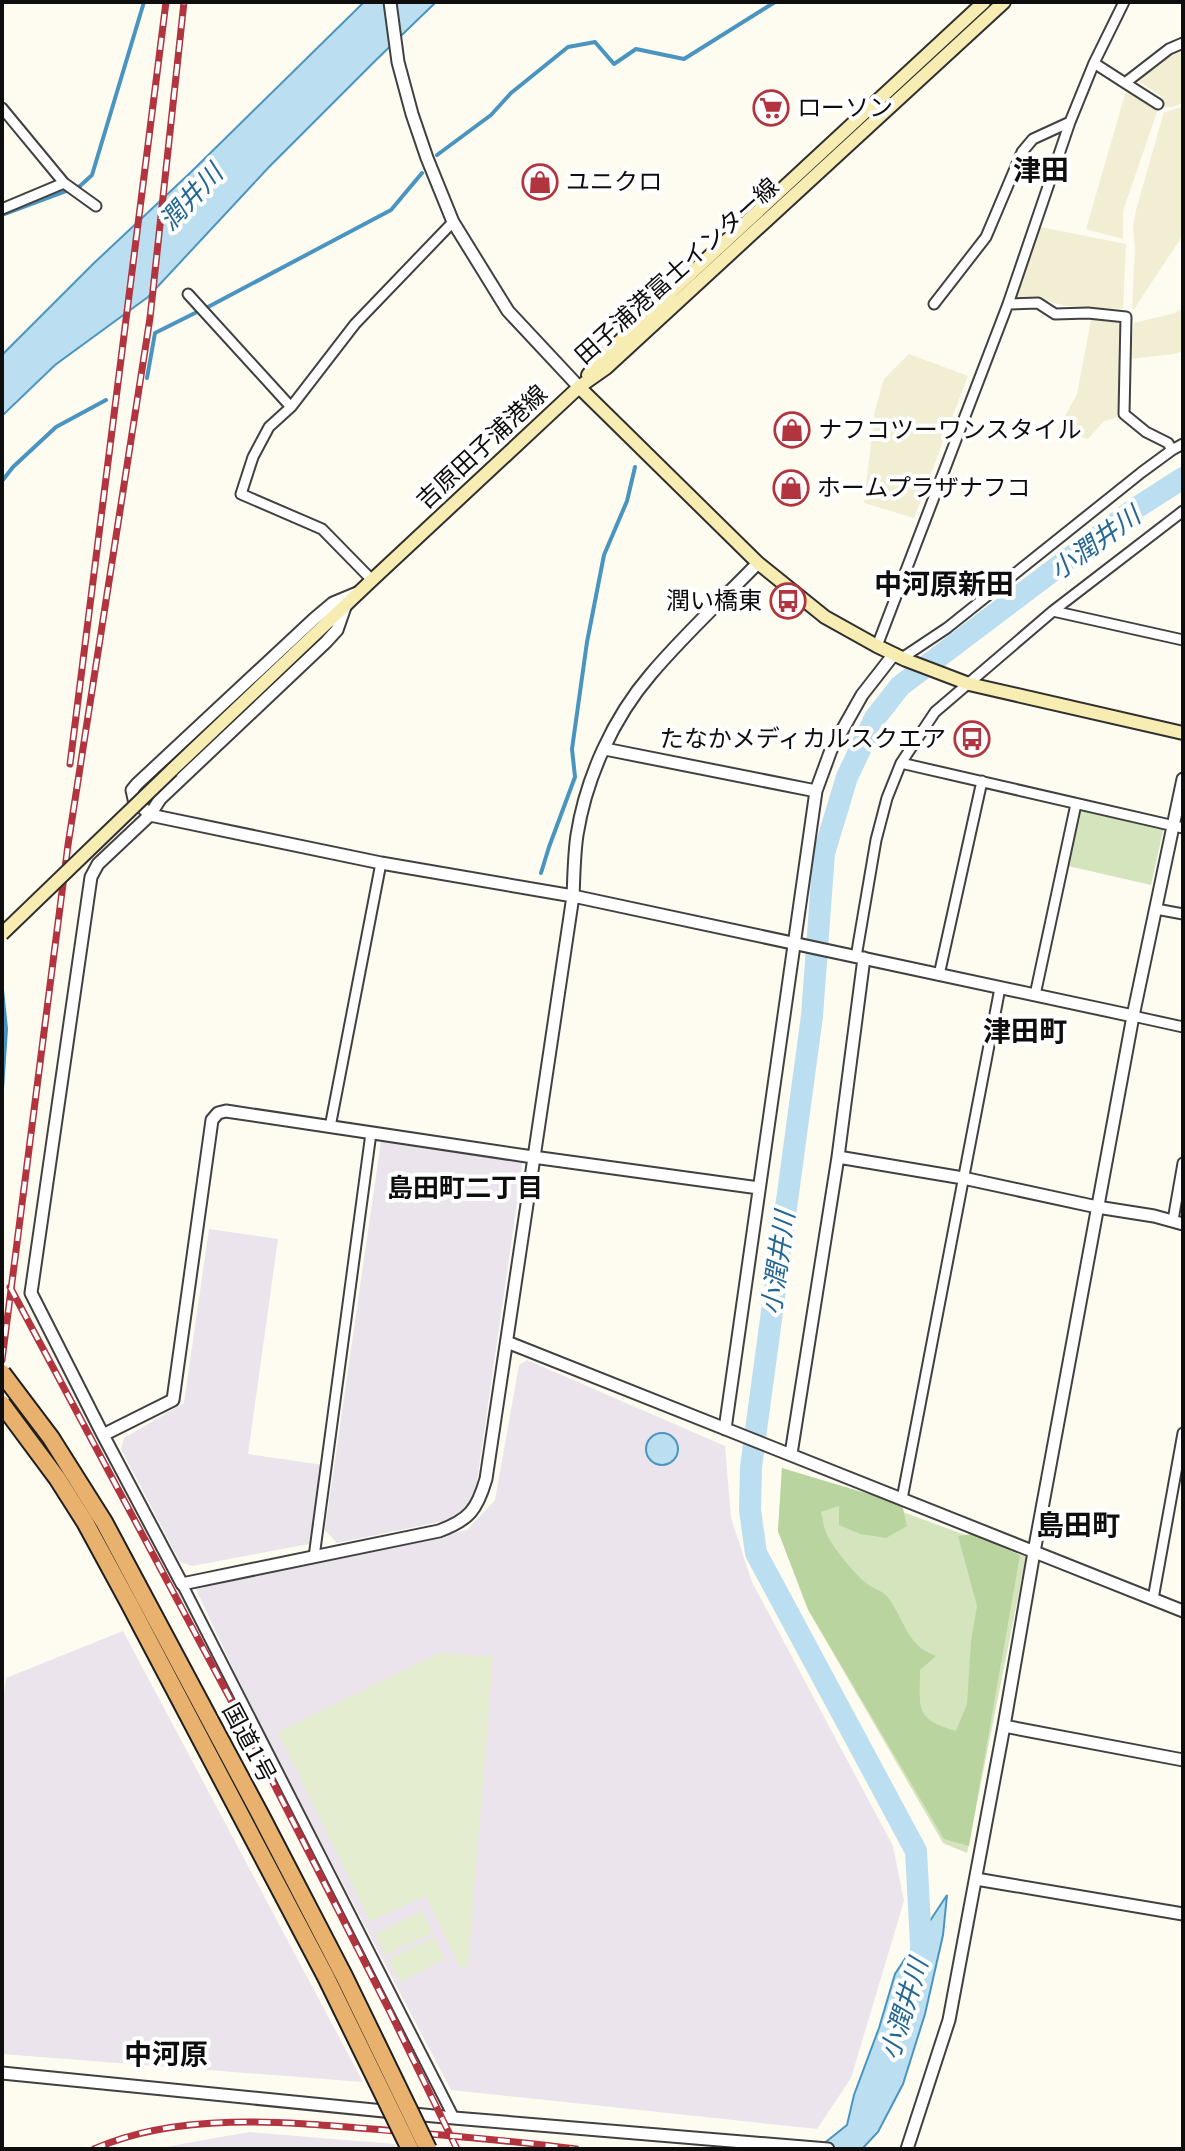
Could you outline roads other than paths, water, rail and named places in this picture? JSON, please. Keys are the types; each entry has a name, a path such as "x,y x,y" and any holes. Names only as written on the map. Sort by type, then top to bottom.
{"highway":[{"name":"国道1号","path":"2,1373 51,1438 104,1522 344,1976 428,2149"},
{"name":"国道1号","path":"2,1404 57,1478 85,1522 326,1977 410,2149"}],"main road":[{"name":"田子浦港富士インター線","path":"579,387 599,361 673,290 984,2"},
{"name":"田子浦港富士インター線","path":"579,387 617,359 1004,2"},
{"name":"吉原田子浦港線","path":"2,934 360,591 579,387 758,563 825,617 877,646 964,682 1183,733"}],"street":[{"path":"390,2 398,62 427,158 453,222 508,311 579,387"},
{"path":"877,646 1008,304 1070,122 1124,2"},
{"path":"1125,83 1169,49 1183,43"},
{"path":"1094,63 1158,104"},
{"path":"2,108 69,186 96,206"},
{"path":"934,304 986,237 1022,152 1033,139 1070,122"},
{"path":"2,209 69,186"},
{"path":"372,580 322,529 241,494 253,457 269,427 291,407 355,324 453,222"},
{"path":"188,294 291,407"},
{"path":"1008,304 1038,303 1055,314 1126,317 1124,414 1146,432 1168,443 1172,450"},
{"path":"730,1431 759,1188 816,791 831,750 862,695 901,657 947,628 1183,444"},
{"path":"787,1453 838,1157 876,840 887,798 901,763 935,712 964,682 1183,511"},
{"path":"182,1584 439,1531 469,1515 480,1502 507,1342 573,896 577,835 586,795 627,707 650,674 758,563"},
{"path":"360,591 333,603 314,619 137,784 132,795 150,815 381,863 573,896 1183,1027"},
{"path":"345,607 337,630 326,642 160,799 150,815 98,864 91,877 31,1293 454,2118"},
{"path":"1053,611 1183,640"},
{"path":"605,749 816,791"},
{"path":"901,763 1178,827"},
{"path":"907,2149 949,2020 1133,1016 1156,909 1178,827 1183,779"},
{"path":"939,975 982,781"},
{"path":"1035,995 1076,804"},
{"path":"330,1127 381,863"},
{"path":"1156,909 1183,914"},
{"path":"902,1499 1000,988"},
{"path":"103,1435 173,1400 212,1120 218,1113 226,1111 759,1188"},
{"path":"314,1557 371,1133"},
{"path":"838,1157 963,1178 1178,1222 1183,1163"},
{"path":"507,1342 1183,1611"},
{"path":"1153,1599 1183,1433"},
{"path":"1004,1726 1183,1760"},
{"path":"976,1879 1183,1914"},
{"path":"5,2073 454,2118 828,2149"}],"water":[{"name":"潤井川","path":"364,2 436,2 269,167 148,297 55,365 2,416 2,355"},
{"path":"662,1433 673,1438 678,1449 673,1460 662,1465 651,1460 646,1449 651,1438"},
{"path":"947,1895 943,1935 925,2014 903,2084 878,2132 862,2149 817,2149 847,2125 854,2095 895,1974"}],"waterway":[{"path":"2,215 80,186 92,175 144,2"},
{"path":"437,155 491,115 511,93 568,47 595,42 614,64 636,49 684,59 775,2"},
{"path":"208,307 391,210 422,173"},
{"path":"147,378 155,333 199,311"},
{"path":"2,481 56,427 106,400"},
{"path":"541,873 575,777 572,749 587,642 604,555 627,501 635,467"},
{"name":"小潤井川","path":"922,1962 916,1851 756,1553 750,1510 751,1467 812,1016 824,853 847,777 875,718 900,686 1133,510 1183,478"},
{"path":"2,990 6,1029 2,1089"}],"railway":[{"path":"70,764 166,2"},
{"path":"2,1360 68,845 150,318 184,2"},
{"path":"10,1287 234,1706 457,2149"},
{"path":"94,2149 129,2136 165,2128 242,2122 358,2128 576,2149"}],"place":[{"name":"ローソン","path":"771,108"},
{"name":"ユニクロ","path":"540,182"},
{"name":"ナフコツーワンスタイル","path":"792,430"},
{"name":"ホームプラザナフコ","path":"791,488"},
{"name":"潤い橋東","path":"788,601"},
{"name":"たなかメディカルスクエア","path":"972,739"}],"district":[{"name":"津田","path":"1041,170"},
{"name":"中河原新田","path":"944,584"},
{"name":"津田町","path":"1025,1031"},
{"name":"島田町二丁目","path":"465,1188"},
{"name":"島田町","path":"1078,1525"},
{"name":"中河原","path":"166,2054"}]}
